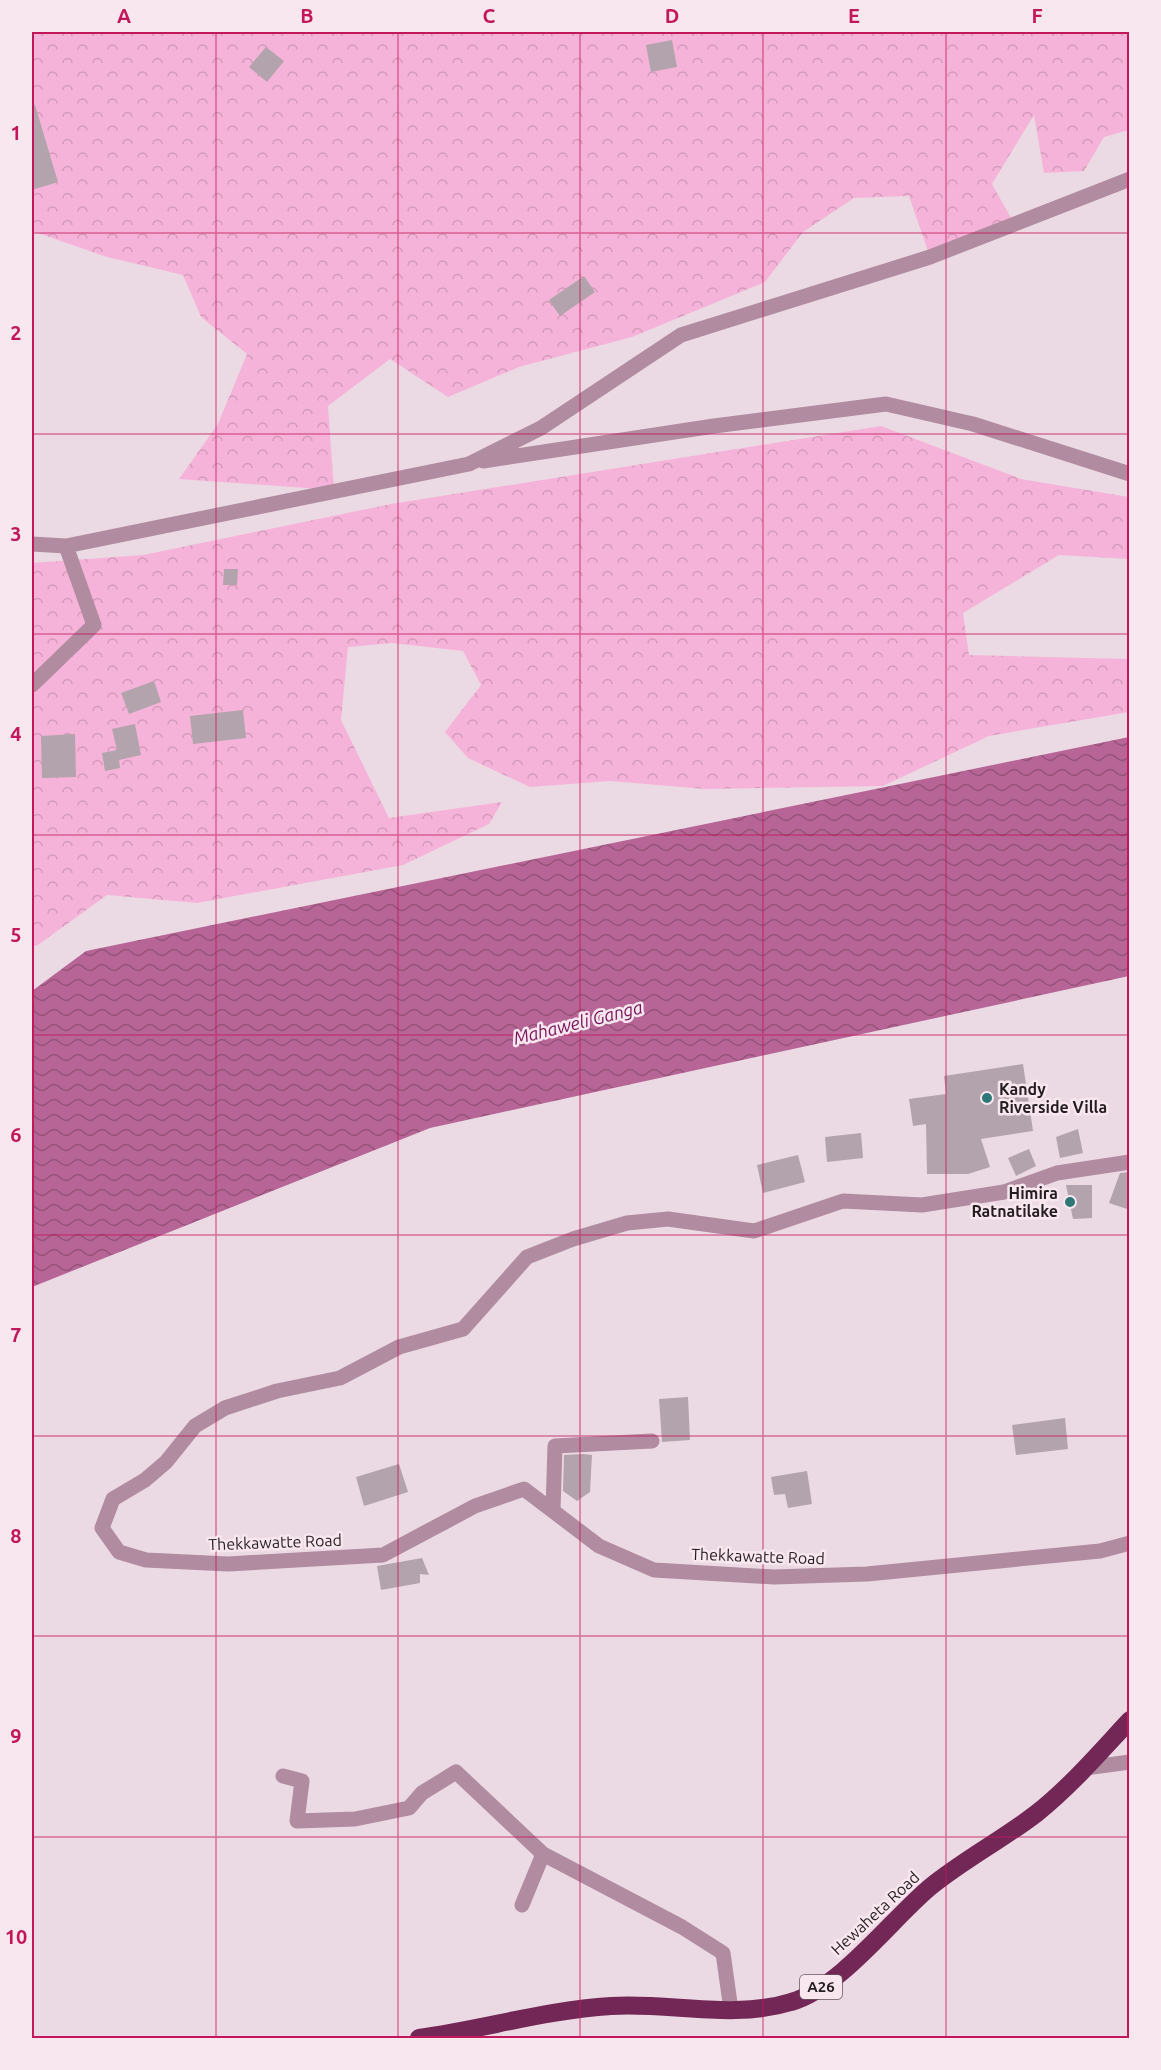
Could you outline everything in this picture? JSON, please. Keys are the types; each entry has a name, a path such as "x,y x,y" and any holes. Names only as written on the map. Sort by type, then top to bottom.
{"highway":[{"name":"Hewaheta Road","path":"419,2038 587,2007 663,2006 731,2010 779,2006 793,2002 819,1989 930,1888 1038,1812 1085,1768 1130,1720"}],"street":[{"path":"469,464 541,428 681,335 930,257 1130,179"},
{"path":"32,544 66,546 469,464 714,426 886,404 973,424 1130,474"},
{"path":"32,685 94,625 66,546"},
{"name":"Thekkawatte Road","path":"1128,1161 1057,1173 1004,1192 922,1204 843,1201 754,1231 668,1219 627,1223 573,1239 527,1257 464,1329 399,1347 340,1378 277,1390 225,1408 195,1426 165,1462 145,1480 113,1499 102,1528 119,1552 146,1560 228,1564 383,1555 475,1506 524,1488 599,1546 654,1570 774,1577 867,1574 1100,1551 1130,1543"},
{"path":"554,1510 555,1446 652,1441"},
{"path":"1085,1768 1130,1762"},
{"path":"283,1776 302,1781 297,1821 355,1820 409,1808 422,1793 456,1772 543,1854 681,1927 723,1953 731,2010"},
{"path":"522,1905 543,1854"}],"green space":[{"path":"32,32 1129,32 1129,130 1104,137 1084,171 1044,173 1034,115 992,184 1015,225 930,257 909,196 854,198 803,232 765,282 632,337 519,367 448,397 390,359 328,406 334,490 179,479 218,424 247,354 201,317 183,275 107,257 32,231"},
{"path":"881,426 1021,479 1129,497 1129,559 1059,555 963,613 969,655 1129,659 1129,712 989,736 883,786 705,789 610,781 530,787 468,758 445,732 481,685 463,651 392,643 348,647 341,720 389,818 502,802 489,824 403,865 197,903 107,895 32,947 32,563 143,555 391,504"}],"water":[{"name":"Mahaweli Ganga","path":"1129,737 1129,976 430,1128 32,1287 32,991 86,951"}],"building":[{"path":"672,40 677,67 651,72 646,45"},
{"path":"266,47 284,61 267,82 249,67"},
{"path":"32,105 35,105 58,182 32,190"},
{"path":"584,276 595,292 560,316 549,300"},
{"path":"224,569 238,569 237,585 223,585"},
{"path":"154,681 161,702 129,714 121,693"},
{"path":"243,710 246,738 193,744 190,716"},
{"path":"135,724 141,755 119,760 120,768 105,771 102,753 117,750 112,729"},
{"path":"75,734 76,777 42,778 41,736"},
{"path":"1023,1064 1033,1131 981,1139 990,1167 968,1174 927,1174 926,1124 913,1126 909,1099 946,1094 944,1076"},
{"path":"1078,1129 1083,1153 1060,1158 1056,1137"},
{"path":"861,1133 863,1158 827,1162 825,1137"},
{"path":"1029,1149 1036,1166 1016,1176 1008,1158"},
{"path":"798,1155 805,1182 763,1193 757,1165"},
{"path":"1130,1172 1130,1210 1109,1203 1120,1173"},
{"path":"1066,1185 1092,1185 1092,1218 1073,1219"},
{"path":"688,1397 690,1440 662,1442 659,1399"},
{"path":"1065,1418 1068,1449 1016,1455 1012,1425"},
{"path":"564,1455 592,1455 590,1492 577,1501 563,1491"},
{"path":"399,1464 408,1492 364,1506 356,1477"},
{"path":"807,1471 812,1504 788,1508 785,1494 774,1495 771,1477"},
{"path":"422,1558 429,1575 420,1574 420,1583 381,1590 377,1566"}],"place":[{"name":"Kandy Riverside Villa","path":"987,1098"},
{"name":"Himira Ratnatilake","path":"1070,1202"}]}
